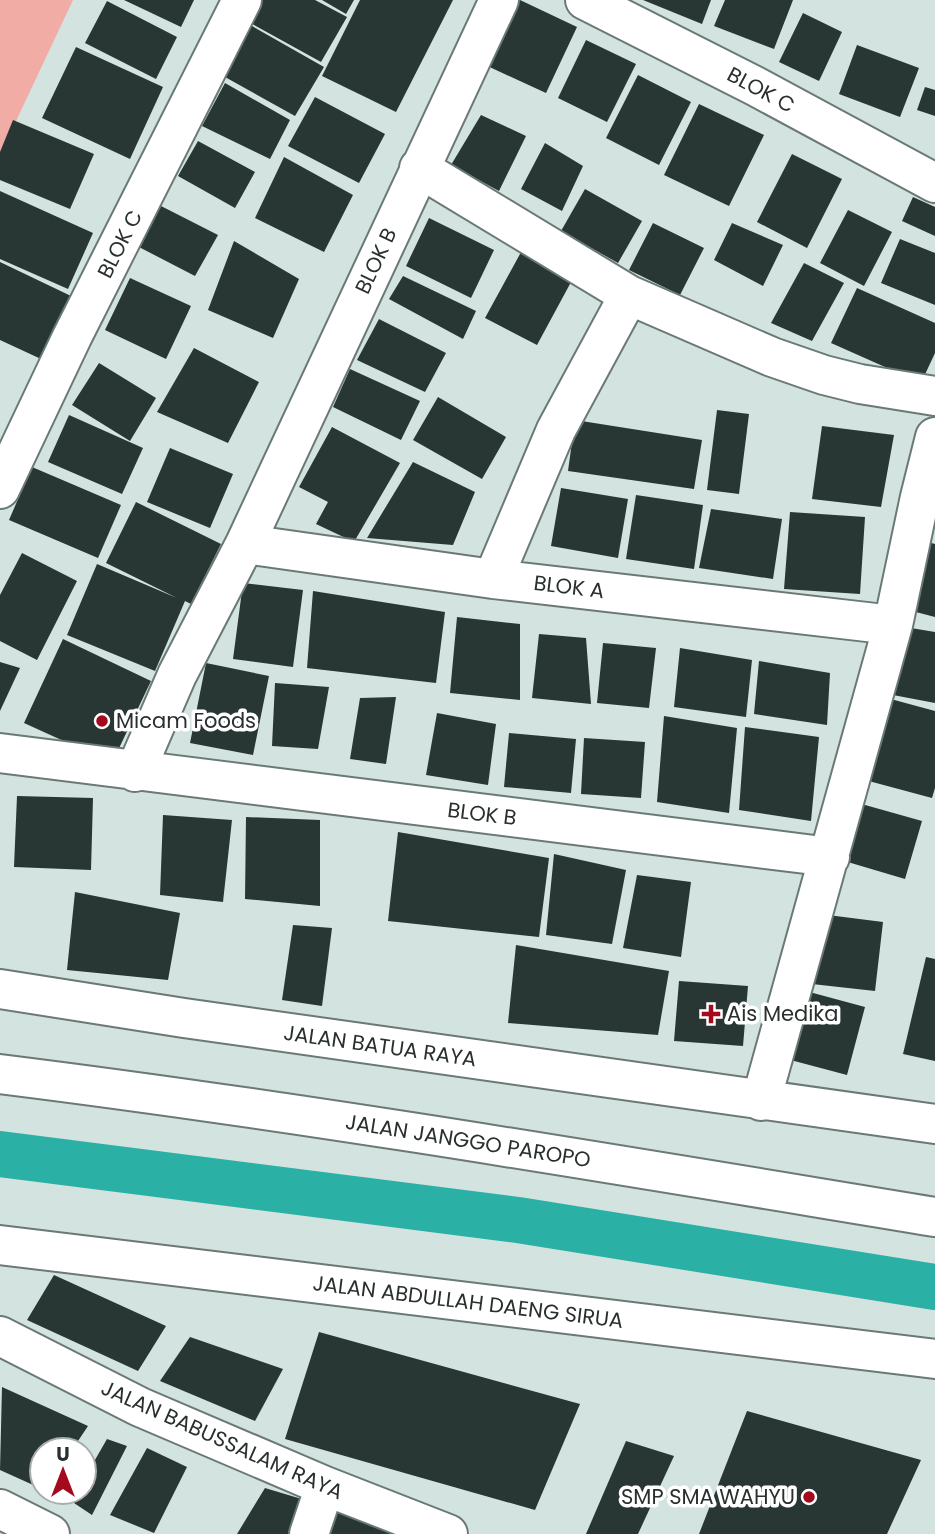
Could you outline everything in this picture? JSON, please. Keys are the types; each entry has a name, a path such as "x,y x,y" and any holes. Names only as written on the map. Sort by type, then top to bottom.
{"street":[{"name":"BLOK C","path":"0,489 79,324 242,0"},
{"name":"BLOK B","path":"135,772 177,675 245,544 499,0"},
{"name":"BLOK C","path":"584,0 755,86 935,183"},
{"path":"419,168 629,296 772,357 824,375 860,384 935,396"},
{"path":"494,579 556,430 629,296"},
{"path":"761,1101 893,625 935,437"},
{"name":"BLOK A","path":"245,544 494,579 893,625"},
{"name":"BLOK B","path":"0,753 830,857"},
{"name":"JALAN BATUA RAYA","path":"0,989 198,1020 935,1124"},
{"name":"JALAN JANGGO PAROPO","path":"0,1074 150,1093 471,1141 935,1217"},
{"name":"JALAN ABDULLAH DAENG SIRUA","path":"0,1245 935,1359"},
{"name":"JALAN BABUSSALAM RAYA","path":"0,1336 140,1406 325,1486 448,1534"},
{"path":"309,1534 325,1486"},
{"path":"0,1509 50,1534"}],"shaded area":[{"path":"0,0 73,0 0,155"}],"building":[{"path":"124,0 194,0 181,27"},
{"path":"257,0 315,0 347,17 321,62 245,20"},
{"path":"322,0 354,0 346,14"},
{"path":"360,0 453,0 396,112 322,76"},
{"path":"514,0 520,0 577,27 546,93 483,64"},
{"path":"643,0 711,0 702,24"},
{"path":"725,0 793,0 774,49 714,26"},
{"path":"107,1 177,37 156,79 85,43"},
{"path":"803,13 842,32 819,81 779,62"},
{"path":"245,22 324,67 295,116 216,72"},
{"path":"586,40 636,64 607,122 558,98"},
{"path":"857,45 919,68 900,117 839,94"},
{"path":"76,47 163,87 130,159 42,118"},
{"path":"638,75 691,102 659,165 606,138"},
{"path":"225,83 290,120 270,159 202,126"},
{"path":"925,87 935,90 935,116 917,110"},
{"path":"315,97 385,134 359,183 288,146"},
{"path":"699,104 764,135 729,206 664,175"},
{"path":"481,115 526,136 499,191 451,165"},
{"path":"13,120 94,154 70,209 0,180 0,152"},
{"path":"198,141 255,172 235,208 178,176"},
{"path":"545,143 583,166 562,211 521,189"},
{"path":"792,154 842,179 807,248 757,222"},
{"path":"284,157 353,195 324,252 255,218"},
{"path":"585,189 642,221 618,263 561,231"},
{"path":"0,191 93,233 68,289 0,259"},
{"path":"913,197 935,207 935,236 902,221"},
{"path":"161,206 218,235 195,276 137,246"},
{"path":"848,210 892,232 864,286 820,263"},
{"path":"429,218 494,250 471,298 406,266"},
{"path":"653,223 704,248 680,295 629,270"},
{"path":"732,223 783,245 763,286 714,260"},
{"path":"900,239 935,253 935,305 881,283"},
{"path":"234,241 299,279 273,338 208,310"},
{"path":"526,243 577,271 537,345 485,318"},
{"path":"0,262 71,296 41,359 0,340"},
{"path":"804,263 844,283 812,341 771,323"},
{"path":"403,276 476,311 463,339 389,299"},
{"path":"130,278 191,306 166,359 105,330"},
{"path":"857,288 935,323 935,353 921,383 831,343"},
{"path":"379,319 446,353 425,392 357,360"},
{"path":"194,348 259,382 228,443 157,412"},
{"path":"99,363 156,398 130,441 72,405"},
{"path":"350,369 420,401 401,440 333,407"},
{"path":"438,397 506,437 482,479 413,440"},
{"path":"717,410 749,414 739,494 707,490"},
{"path":"69,415 143,448 122,494 48,462"},
{"path":"575,420 702,440 694,489 568,471"},
{"path":"822,426 894,435 881,507 812,499"},
{"path":"332,427 400,463 354,542 316,524 328,502 299,487"},
{"path":"170,448 233,474 210,528 147,502"},
{"path":"413,462 475,492 453,545 367,538"},
{"path":"32,467 121,505 98,558 9,520"},
{"path":"561,488 628,499 618,558 551,546"},
{"path":"636,495 703,505 694,569 626,559"},
{"path":"136,502 221,544 191,604 185,601 155,671 67,635 97,564 177,598 106,563"},
{"path":"711,509 782,519 773,579 699,568"},
{"path":"790,512 865,517 860,594 784,589"},
{"path":"928,542 935,544 935,617 912,611"},
{"path":"22,553 77,581 37,660 0,641 0,595"},
{"path":"243,583 303,590 293,667 233,659"},
{"path":"313,591 445,612 436,683 307,668"},
{"path":"457,617 520,624 520,700 450,693"},
{"path":"905,627 935,632 935,703 893,695"},
{"path":"539,634 586,638 591,704 532,698"},
{"path":"63,639 151,681 112,763 24,723"},
{"path":"603,643 656,648 649,708 597,703"},
{"path":"680,648 752,660 746,717 674,707"},
{"path":"759,661 830,673 827,725 754,714"},
{"path":"0,662 20,668 0,711"},
{"path":"206,663 269,676 253,755 190,743"},
{"path":"275,683 329,687 318,749 272,746"},
{"path":"396,697 386,764 350,759 360,698"},
{"path":"887,698 935,711 935,788 932,798 865,780"},
{"path":"437,713 496,724 488,785 426,775"},
{"path":"664,716 737,728 729,813 657,802"},
{"path":"745,727 819,737 811,821 739,810"},
{"path":"509,733 576,739 571,793 504,787"},
{"path":"584,738 645,742 641,798 581,794"},
{"path":"17,796 93,798 91,870 14,867"},
{"path":"858,803 922,821 905,879 841,860"},
{"path":"163,815 232,820 223,902 160,895"},
{"path":"246,817 320,820 320,906 245,899"},
{"path":"398,832 549,858 539,937 388,921"},
{"path":"554,854 626,870 612,944 546,935"},
{"path":"637,875 691,882 681,957 623,948"},
{"path":"75,892 180,913 168,980 67,970"},
{"path":"820,914 883,922 875,991 812,984"},
{"path":"293,925 332,928 322,1006 282,1000"},
{"path":"516,945 669,971 658,1035 508,1023"},
{"path":"926,957 935,959 935,1061 903,1054"},
{"name":"Ais Medika","path":"679,981 748,986 743,1046 674,1041"},
{"path":"802,990 865,1007 847,1075 783,1058"},
{"path":"54,1275 166,1326 138,1371 27,1320"},
{"path":"319,1332 580,1404 535,1510 285,1439"},
{"path":"190,1337 283,1369 255,1421 160,1381"},
{"path":"2,1387 88,1426 81,1436 28,1436 28,1483 0,1470"},
{"name":"SMP SMA WAHYU","path":"747,1411 921,1460 887,1534 699,1534"},
{"path":"107,1439 127,1446 98,1503 98,1455"},
{"path":"626,1441 674,1456 638,1534 586,1534"},
{"path":"147,1448 187,1467 154,1533 110,1515"},
{"path":"265,1488 315,1503 301,1534 237,1534"},
{"path":"340,1502 402,1534 326,1534"},
{"path":"78,1506 97,1506 92,1515"}],"waterway":[{"path":"0,1154 518,1220 935,1287"}],"place":[{"name":"Micam Foods","path":"102,721"},
{"name":"Ais Medika","path":"711,1014"},
{"name":"SMP SMA WAHYU","path":"809,1497"}]}
